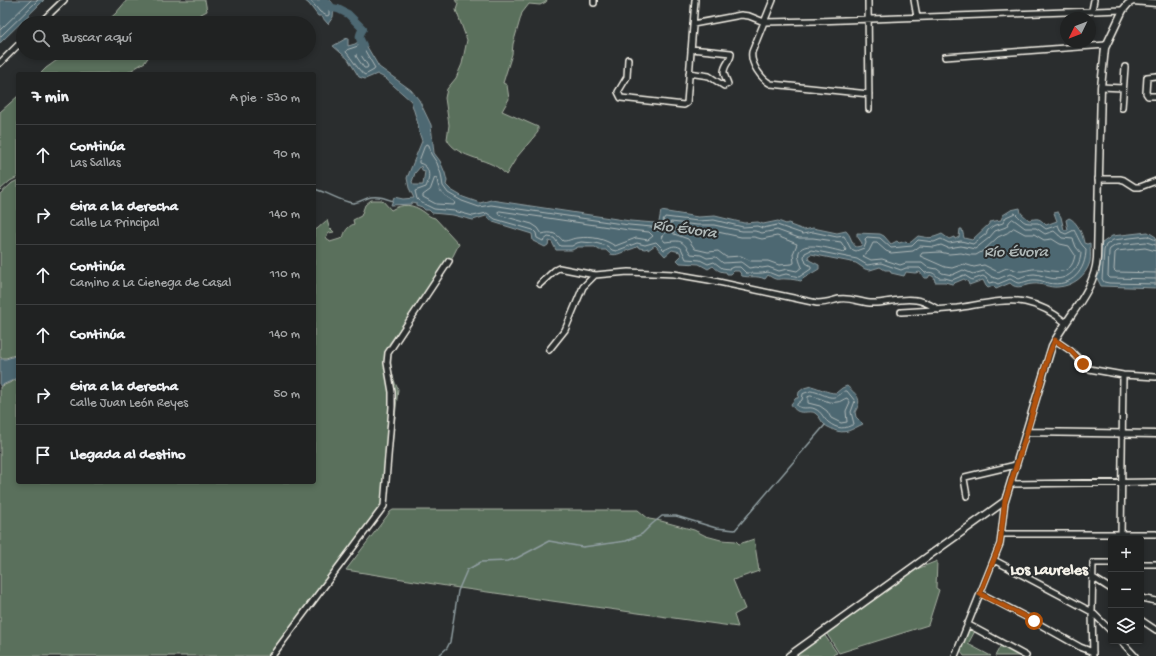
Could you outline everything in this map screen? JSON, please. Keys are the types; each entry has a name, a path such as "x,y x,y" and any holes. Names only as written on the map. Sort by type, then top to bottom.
{"street":[{"path":"47,16 64,0"},
{"path":"628,59 628,77 618,92 621,98 684,105 687,103 695,0"},
{"path":"773,0 751,57 756,68 768,83 869,94"},
{"path":"868,0 869,109"},
{"path":"914,0 917,17"},
{"path":"1092,10 1094,0"},
{"path":"955,656 1000,542 1005,501 1027,432 1049,354 1055,340 1084,295 1094,275 1097,258 1101,87 1106,45 1123,10 1129,2 1156,2"},
{"path":"693,24 741,15 749,16 764,22 1123,10"},
{"path":"945,57 1106,45"},
{"path":"0,63 16,47"},
{"path":"689,73 709,76 721,84 728,85 724,73 731,57 730,53 691,49"},
{"path":"1122,108 1125,67"},
{"path":"1156,76 1146,77 1146,93 1150,96 1156,96"},
{"path":"1101,87 1123,88"},
{"path":"1098,179 1120,179 1135,187 1140,187 1156,181"},
{"path":"272,656 384,506 392,407 392,392 387,363 388,353 449,261"},
{"path":"540,284 559,268 595,275 628,272 674,274 818,303 828,303 838,299 871,303 906,299 924,302 939,310"},
{"path":"550,350 568,325 583,288 595,275"},
{"path":"901,312 939,310 1001,302 1024,302 1043,308 1066,322"},
{"path":"1055,340 1071,351 1089,368 1123,374 1156,377"},
{"path":"1121,536 1123,374"},
{"path":"1027,432 1156,434"},
{"path":"967,496 964,479 965,477 1016,465"},
{"path":"1011,484 1156,482"},
{"path":"789,656 1005,501"},
{"path":"1001,534 1121,536 1156,534"},
{"path":"994,560 1092,612 1108,628"},
{"path":"1093,654 1093,563 1108,563"},
{"path":"1144,564 1156,564"},
{"path":"1092,577 1108,587"},
{"path":"980,594 1034,621 1093,654"},
{"path":"1144,599 1156,601"},
{"path":"1144,622 1156,630"},
{"path":"967,624 1026,656"},
{"path":"1124,644 1135,656"}],"green space":[{"path":"127,0 205,0 207,11 197,16 113,16"},
{"path":"455,0 547,0 540,5 529,4 522,13 503,83 507,85 509,99 502,111 538,127 538,132 517,157 506,175 493,165 459,151 452,146 447,139 449,125 445,98 447,89 456,78 462,64 467,40 456,10 458,4"},
{"path":"57,60 146,60 129,72 42,72"},
{"path":"16,98 16,178 0,190 0,112"},
{"path":"16,181 16,355 6,358 0,358 0,194"},
{"path":"371,200 382,200 391,210 404,205 416,207 429,216 435,218 459,244 453,256 389,344 392,372 398,389 386,500 271,656 0,656 0,387 16,380 16,484 316,484 316,229 327,220 329,227 334,232 329,233 326,237 330,242 343,238 350,226 354,224 353,220 361,216 365,205"},
{"path":"393,510 638,510 649,519 694,530 706,536 721,540 736,541 739,544 754,539 759,571 733,580 745,609 734,615 738,627 459,588 346,570"},
{"path":"937,561 936,588 939,590 928,625 839,653 825,631 912,571"},
{"path":"968,627 975,631 968,644 991,656 964,656 959,649"},
{"path":"823,633 837,653 830,656 790,656"},
{"path":"1001,645 1020,656 995,656"}],"water":[{"path":"0,0 44,0 28,16 16,16 16,27 0,43"},
{"path":"304,0 330,0 334,5 333,17 328,24 321,16 318,16"},
{"name":"Río Évora","path":"348,38 348,46 358,42 366,45 379,67 411,90 419,100 431,125 434,153 440,161 445,173 447,181 446,185 451,190 463,197 480,203 491,200 630,221 655,223 658,227 660,227 661,224 659,222 661,211 698,217 715,216 744,223 758,222 763,224 778,221 791,224 790,225 804,230 813,228 837,233 846,231 856,247 861,246 862,243 857,236 857,233 880,234 884,236 891,244 897,241 899,243 906,241 908,243 918,236 930,238 942,234 949,239 954,237 955,239 959,237 960,229 962,229 964,238 972,240 989,224 989,222 1001,220 1003,215 1011,210 1020,208 1021,213 1029,220 1039,219 1046,225 1057,221 1054,213 1058,212 1061,217 1064,230 1068,230 1066,220 1069,218 1075,222 1084,243 1090,243 1090,262 1082,276 1069,285 1058,287 1030,284 1015,287 1010,283 996,289 993,286 988,288 983,280 969,285 964,279 952,284 935,282 934,277 930,275 928,278 924,278 920,272 906,272 904,276 891,273 890,270 885,270 880,267 870,270 865,269 856,263 811,254 808,256 809,260 819,265 819,269 801,281 776,279 768,275 765,279 759,277 742,276 739,271 734,271 731,274 727,274 726,272 722,272 713,266 708,269 699,264 680,263 677,260 681,256 680,252 672,250 665,256 655,245 648,250 648,248 639,248 638,246 615,255 606,250 599,250 595,247 578,247 572,250 556,250 552,242 549,241 548,245 545,247 533,241 532,234 493,222 486,216 473,220 453,215 432,213 412,202 411,204 391,205 394,197 403,199 414,198 409,188 407,178 422,141 418,124 411,101 385,78 377,74 365,79 359,77 348,59 333,46","holes":["421,166 422,170 425,171 423,185 414,185 412,182 415,173"]},
{"path":"1148,232 1156,237 1156,288 1101,286 1097,278 1099,274 1100,249 1102,243 1112,236"},
{"path":"16,356 16,379 0,386 0,359 6,359"},
{"path":"811,386 836,393 847,386 854,392 859,400 859,404 855,412 856,417 863,424 848,431 842,432 826,426 815,413 797,411 791,404 796,398 798,398 799,392 804,388"}],"waterway":[{"name":"Río Évora","path":"324,0 332,8 348,14 363,29 360,33 360,39 363,45 360,52"},
{"path":"316,190 353,203 374,197 393,201"},
{"path":"438,656 447,648 450,642 458,591 467,570 481,562 508,561 517,558 549,541 583,547 626,541 642,534 662,516 676,516 716,528 735,530 825,425"}],"district":[{"name":"Los Laureles","path":"1049,568"}],"route":[{"path":"1034,621 980,594 1000,544 1005,501 1027,432 1049,354 1055,340 1075,354 1083,364"}]}
